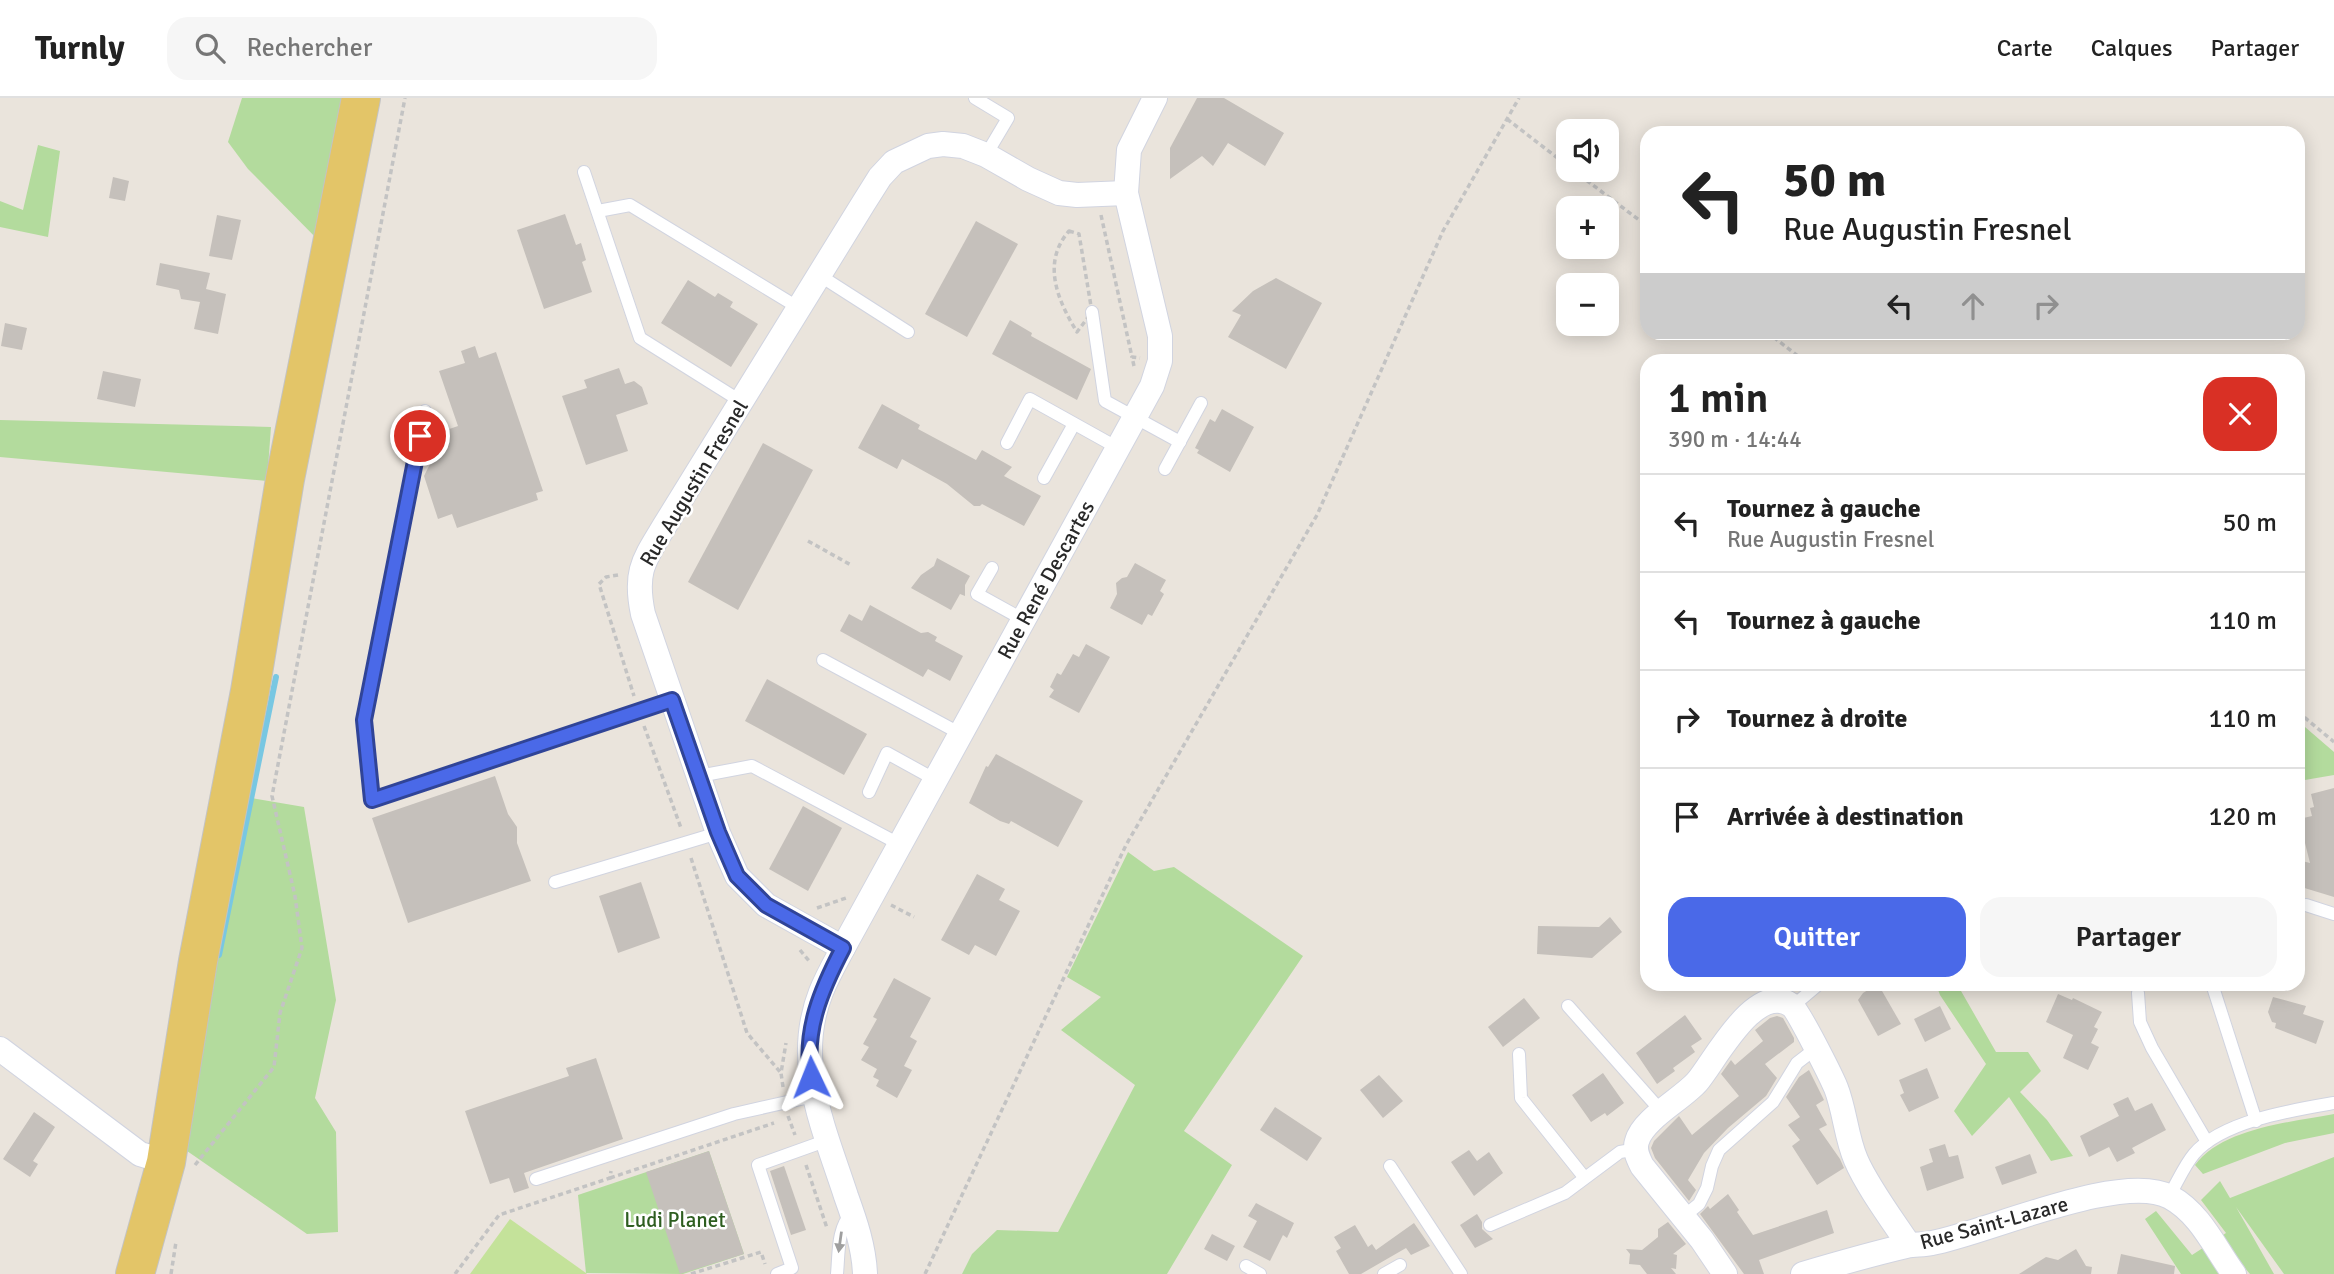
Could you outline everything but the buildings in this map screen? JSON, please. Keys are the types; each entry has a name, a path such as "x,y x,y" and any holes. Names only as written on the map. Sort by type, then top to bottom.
{"main road":[{"path":"135,1274 169,1161 198,961 250,691 285,478 361,98"},
{"path":"250,691 277,599 382,98"},
{"path":"129,1274 169,1161"}],"street":[{"name":"Rue René Descartes","path":"843,948 1152,386 1160,361 1160,336 1126,193 1129,150 1155,98"},
{"name":"Rue Augustin Fresnel","path":"843,948 766,905 737,876 718,832 643,614 638,591 640,572 665,525 880,177 894,162 911,152 943,144 963,146 1059,193 1126,193"},
{"path":"843,948 820,993 811,1028 808,1058 814,1096 852,1212 864,1255 865,1274"},
{"path":"1725,1274 1642,1166 1636,1154 1637,1140 1648,1125 1699,1080 1718,1051 1751,1012 1768,1001 1780,999 1793,1006 1801,1017 1836,1089 1857,1162 1909,1245"},
{"path":"0,1049 139,1154 169,1161"},
{"name":"Rue Saint-Lazare","path":"1802,1274 1909,1245 1933,1243 2022,1215 2103,1195 2141,1191 2176,1201"},
{"path":"2176,1201 2197,1220 2234,1274"}],"lane":[{"path":"975,98 1009,118 986,155"},
{"path":"584,172 640,338 742,402"},
{"path":"597,211 630,205 799,308"},
{"path":"820,275 908,332"},
{"path":"1092,312 1105,401 1180,442"},
{"path":"1007,443 1030,399 1118,448"},
{"path":"1166,469 1201,403"},
{"path":"425,411 364,720 372,800 672,700"},
{"path":"1044,478 1074,424"},
{"path":"992,568 977,594 1024,620"},
{"path":"823,660 961,734"},
{"path":"869,792 887,753 936,780"},
{"path":"699,776 752,766 901,845"},
{"path":"555,882 718,832"},
{"path":"2306,905 2334,914"},
{"path":"1793,1006 1811,991"},
{"path":"2214,991 2256,1121"},
{"path":"2138,993 2140,1022 2152,1048 2207,1142"},
{"path":"1568,1006 1662,1112"},
{"path":"1683,1217 1699,1204 1719,1150 1773,1102 1797,1063 1815,1049"},
{"path":"1519,1054 1521,1098 1584,1177"},
{"path":"536,1179 734,1114 814,1096"},
{"path":"2176,1201 2192,1156 2207,1142 2220,1134 2276,1114 2334,1103"},
{"path":"777,1274 792,1268 758,1165 828,1140"},
{"path":"1490,1225 1565,1193 1620,1152 1637,1149"},
{"path":"1390,1166 1461,1274"},
{"path":"837,1274 841,1234 845,1220 852,1212"},
{"path":"1384,1274 1401,1265"},
{"path":"1246,1266 1260,1274"}],"path":[{"path":"169,1161 274,1067 280,1013 302,948 295,896 272,796 405,98"},
{"path":"925,1274 1126,845 1317,515 1443,230 1519,98"},
{"path":"1507,119 1556,157"},
{"path":"1589,182 1640,221"},
{"path":"1097,194 1132,357"},
{"path":"1069,230 1079,234 1092,312 1077,332 1056,291 1055,260 1062,239 1069,230"},
{"path":"1777,340 1795,354"},
{"path":"808,541 851,565"},
{"path":"640,572 606,577 598,584 639,711 686,842 747,1033 781,1073"},
{"path":"2305,718 2334,741"},
{"path":"455,1274 499,1215 776,1122"},
{"path":"610,1178 612,1164 618,1152"},
{"path":"171,1274 177,1237"},
{"path":"691,1274 761,1252 769,1274"}],"green space":[{"path":"242,98 356,98 326,248 248,169 228,142"},
{"path":"38,145 60,151 48,237 0,227 0,201 23,210"},
{"path":"0,420 271,427 267,481 0,457"},
{"path":"2305,727 2334,752 2334,775 2305,780"},
{"path":"246,797 304,807 336,1000 315,1098 336,1132 338,1232 307,1234 177,1144"},
{"path":"1128,852 1154,871 1174,867 1303,956 1184,1131 1232,1165 1167,1274 962,1274 972,1254 997,1230 1058,1232 1135,1085 1061,1030 1101,997 1067,977"},
{"path":"1939,991 1961,991 1996,1052 2028,1052 2041,1071 2020,1092 2047,1120 2073,1156 2051,1161 2009,1097 1972,1136 1954,1111 1986,1064"},
{"path":"2334,1114 2334,1133 2285,1143 2203,1174 2195,1165 2222,1143 2240,1135 2279,1124"},
{"name":"Ludi Planet","path":"709,1151 744,1254 683,1274 586,1273 578,1195"},
{"path":"2334,1157 2334,1274 2284,1274 2236,1207 2274,1274 2250,1274 2244,1267 2228,1274 2181,1274 2145,1219 2156,1211 2192,1255 2226,1233 2201,1200 2220,1181 2230,1198"},
{"path":"510,1219 586,1273 587,1274 470,1274"}],"waterway":[{"path":"219,955 276,677"}],"route":[{"path":"420,436 364,720 372,800 672,700 718,832 737,876 766,905 843,948 820,993 811,1028 808,1058 811,1077"}]}
